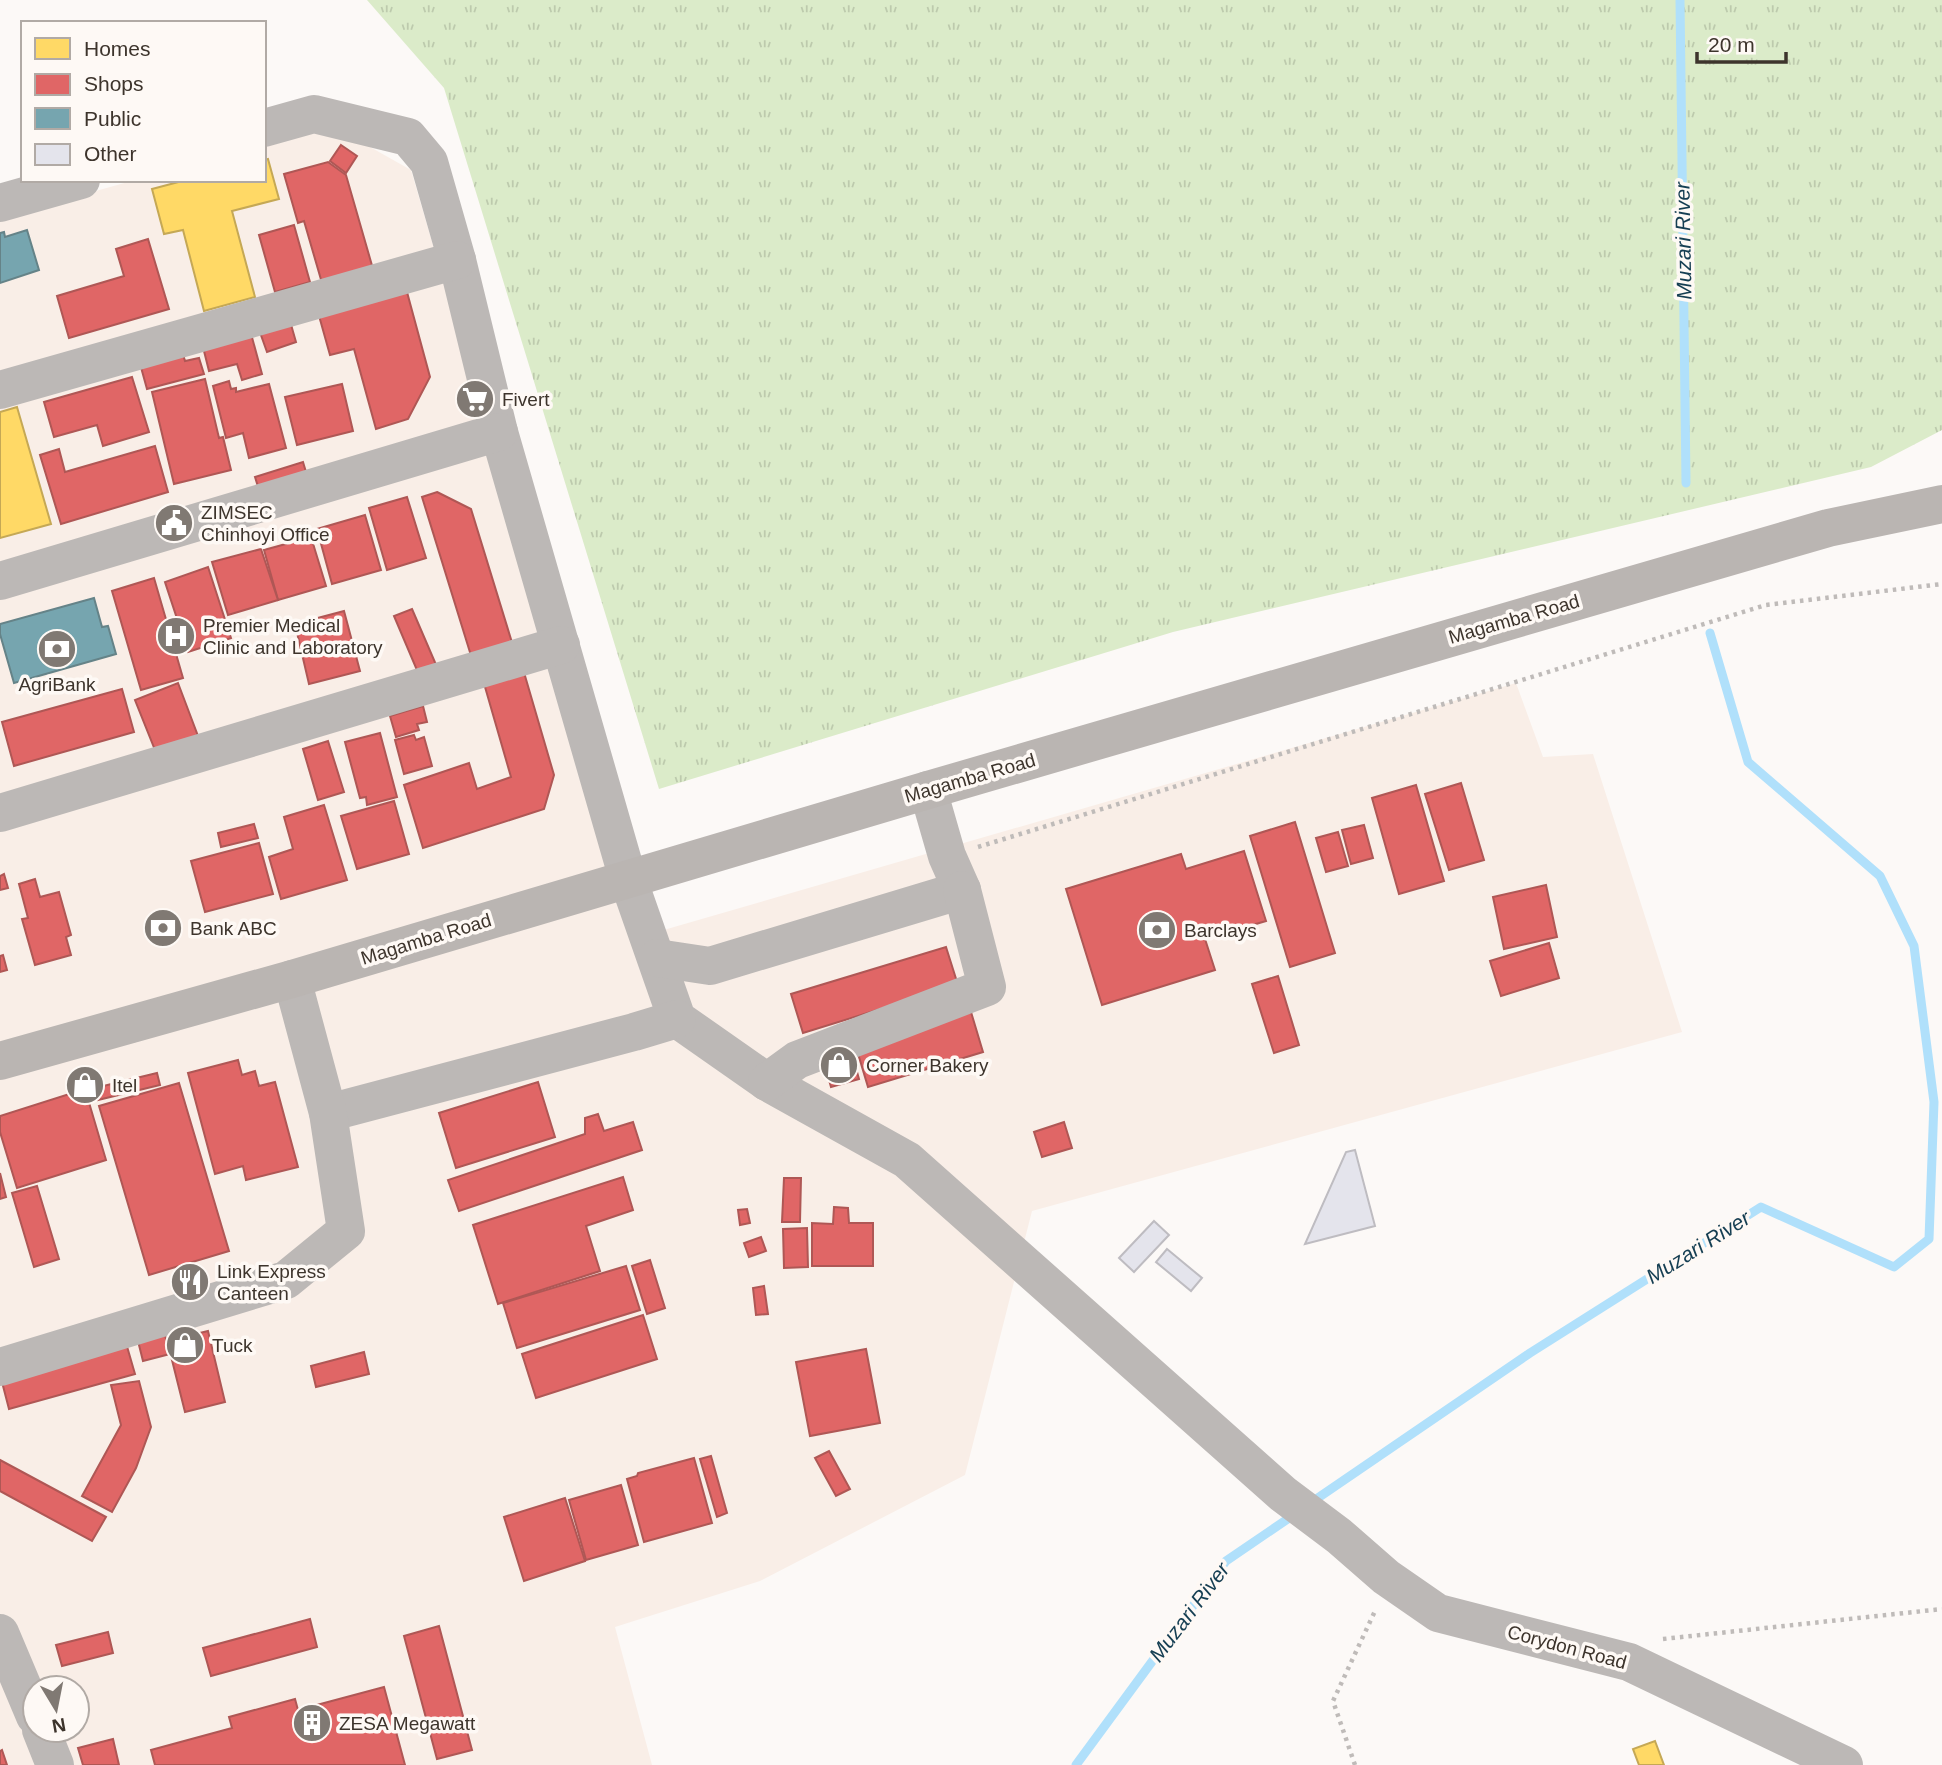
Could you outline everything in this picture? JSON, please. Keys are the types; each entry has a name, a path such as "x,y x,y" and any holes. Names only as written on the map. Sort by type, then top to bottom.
{"highway":[{"name":"Magamba Road","path":"0,1062 292,979 928,790 1828,528 1942,504"}],"street":[{"path":"266,127 314,114 408,136 429,163 457,260 499,432 628,879 677,1019 328,1113"},
{"path":"0,203 74,182"},
{"path":"0,390 457,260"},
{"path":"0,581 499,432"},
{"path":"0,813 561,645"},
{"path":"767,1082 797,1060 987,987 928,790"},
{"path":"657,958 710,965 955,873"},
{"path":"0,1367 286,1280 346,1231 328,1113 292,979"},
{"name":"Corydon Road","path":"677,1019 767,1082 907,1160 1283,1494 1339,1536 1386,1577 1438,1613 1629,1662 1844,1765"},
{"path":"0,1633 21,1683"},
{"path":"47,1744 55,1765"}],"path":[{"path":"955,873 1766,605 1942,584"},
{"path":"1355,1765 1333,1701 1385,1590 1386,1577"},
{"path":"1629,1662 1653,1640 1942,1609"}],"shaded area":[{"path":"331,125 411,170 636,938 1516,683 1543,757 1593,754 1682,1032 1032,1211 965,1475 760,1581 615,1627 652,1765 0,1765 0,218 128,182 266,182 266,143"}],"green space":[{"path":"367,0 1942,0 1942,430 1871,467 1173,632 659,789 444,88"}],"building: Homes":[{"path":"266,160 279,199 232,211 255,297 204,311 183,230 164,234 152,189 178,182 266,182"},
{"path":"17,407 51,524 0,538 0,412"},
{"path":"1655,1741 1664,1765 1639,1765 1633,1749"}],"building: Shops":[{"path":"341,145 357,156 346,173 330,161"},
{"path":"328,162 346,175 373,269 322,283 304,221 298,223 284,174"},
{"path":"294,225 310,282 275,292 259,235"},
{"path":"148,239 169,309 69,338 57,296 124,276 116,249"},
{"path":"404,281 430,377 408,419 376,429 354,349 330,355 316,305"},
{"path":"288,314 296,342 267,352 257,324"},
{"path":"250,330 262,374 242,380 237,364 209,371 202,343"},
{"path":"181,348 185,361 199,358 204,374 147,389 139,360"},
{"path":"132,377 149,432 103,446 97,425 54,437 44,402"},
{"path":"205,379 219,438 223,437 231,470 174,484 152,392"},
{"path":"229,381 231,389 236,388 236,392 269,384 286,448 249,458 243,433 226,438 213,386"},
{"path":"342,384 353,431 297,445 285,397"},
{"path":"155,446 168,492 61,524 40,455 59,449 65,472"},
{"path":"303,462 309,482 261,496 255,477"},
{"path":"437,492 471,509 514,649 473,662 422,497"},
{"path":"407,497 426,558 387,570 369,508"},
{"path":"365,515 381,570 332,584 317,529"},
{"path":"311,537 326,586 278,600 264,550"},
{"path":"261,549 278,600 228,615 212,562"},
{"path":"208,567 231,638 188,652 165,582"},
{"path":"154,578 183,678 141,690 112,591"},
{"path":"412,609 437,667 419,675 394,616"},
{"path":"344,611 360,671 309,684 295,624"},
{"path":"523,669 554,775 544,809 423,848 404,785 469,763 477,789 511,777 483,680"},
{"path":"178,683 201,744 159,760 135,700"},
{"path":"122,689 134,732 14,766 2,722"},
{"path":"423,706 427,722 417,724 419,730 396,737 390,716"},
{"path":"380,733 397,797 367,805 366,797 360,798 345,742"},
{"path":"414,735 416,740 424,737 432,766 404,774 395,740"},
{"path":"328,741 344,792 318,800 303,749"},
{"path":"1461,783 1484,860 1449,870 1425,794"},
{"path":"1416,785 1444,881 1399,894 1372,798"},
{"path":"394,801 409,854 357,869 341,816"},
{"path":"324,805 347,880 281,899 269,857 293,849 284,817"},
{"path":"1295,822 1335,953 1290,967 1250,836"},
{"path":"254,824 258,838 221,847 218,833"},
{"path":"1364,825 1373,858 1351,864 1342,830"},
{"path":"1338,832 1348,866 1326,872 1316,838"},
{"path":"259,843 273,894 205,912 191,861"},
{"name":"Barclays","path":"1244,851 1266,921 1205,939 1215,970 1102,1005 1066,889 1181,854 1186,869"},
{"path":"4,874 8,888 0,890 0,876"},
{"path":"35,879 40,897 59,892 71,935 66,937 71,955 35,965 22,919 28,918 19,884"},
{"path":"1546,885 1557,937 1504,949 1493,897"},
{"path":"1549,943 1559,978 1501,996 1490,961"},
{"path":"946,947 958,985 803,1033 791,994"},
{"path":"3,955 7,970 0,972 0,956"},
{"path":"1278,976 1299,1045 1274,1053 1252,984"},
{"path":"971,1012 983,1052 868,1087 856,1047"},
{"path":"852,1054 859,1079 831,1087 824,1062"},
{"path":"238,1060 242,1075 255,1071 259,1086 275,1082 298,1167 246,1180 243,1166 215,1174 188,1073"},
{"path":"157,1073 160,1085 98,1100 95,1088"},
{"path":"538,1082 555,1137 456,1168 439,1113"},
{"path":"179,1083 229,1251 149,1275 99,1106"},
{"path":"85,1089 106,1160 17,1188 0,1132 0,1116"},
{"path":"598,1114 604,1131 633,1122 642,1150 459,1211 448,1180 585,1134 585,1118"},
{"path":"1064,1122 1072,1148 1042,1157 1034,1132"},
{"path":"0,1173 6,1197 0,1199"},
{"path":"623,1177 633,1210 586,1226 600,1271 498,1304 473,1225"},
{"path":"784,1178 801,1178 800,1222 782,1222"},
{"path":"37,1186 59,1259 34,1267 12,1193"},
{"path":"834,1207 848,1208 849,1223 873,1223 873,1266 812,1266 812,1223 833,1224"},
{"path":"747,1209 750,1223 740,1225 738,1210"},
{"path":"807,1228 808,1267 784,1268 783,1229"},
{"path":"761,1237 766,1251 749,1257 744,1243"},
{"path":"650,1260 665,1308 647,1314 632,1266"},
{"path":"626,1266 640,1310 517,1348 503,1303"},
{"path":"764,1286 768,1314 756,1315 753,1288"},
{"path":"643,1315 657,1359 536,1398 522,1354"},
{"path":"164,1331 170,1354 143,1361 137,1337"},
{"path":"208,1331 225,1402 185,1412 171,1356 179,1355 175,1339"},
{"path":"126,1343 135,1374 9,1409 1,1378"},
{"path":"866,1349 880,1423 810,1436 796,1362"},
{"path":"364,1352 369,1374 316,1387 311,1366"},
{"path":"139,1381 151,1427 136,1468 112,1512 82,1496 121,1425 111,1385"},
{"path":"829,1451 850,1489 836,1496 815,1458"},
{"path":"711,1456 727,1513 717,1517 700,1459"},
{"path":"694,1458 712,1523 644,1542 627,1479 637,1476 638,1473"},
{"path":"0,1460 106,1517 92,1541 0,1491"},
{"path":"621,1485 638,1545 586,1560 569,1500"},
{"path":"565,1498 585,1561 524,1581 504,1517"},
{"path":"310,1619 317,1647 211,1676 203,1648"},
{"path":"439,1626 472,1750 437,1759 404,1636"},
{"path":"108,1632 113,1653 62,1666 56,1645"},
{"name":"ZESA Megawatt","path":"384,1687 405,1765 155,1765 151,1750 232,1728 229,1717 295,1699 298,1710"},
{"path":"113,1739 119,1765 83,1765 78,1748"},
{"path":"2,1750 7,1765 0,1765"}],"building: Public":[{"path":"27,230 39,270 0,283 0,233 4,232 5,237"},
{"path":"94,598 102,627 108,626 116,654 14,683 0,634 0,624"}],"building: Other":[{"path":"1355,1150 1375,1226 1305,1244 1346,1152"},
{"path":"1154,1221 1169,1235 1134,1272 1119,1258"},
{"path":"1167,1249 1202,1278 1191,1291 1156,1262"}],"waterway":[{"name":"Muzari River","path":"1680,0 1686,483"},
{"name":"Muzari River","path":"1309,1504 1530,1353 1761,1207 1894,1267 1929,1239 1934,1102 1914,946 1880,876 1748,762 1710,633"},
{"name":"Muzari River","path":"1076,1765 1226,1561 1295,1514"}],"place":[{"name":"Fivert","path":"475,399"},
{"name":"ZIMSEC Chinhoyi Office","path":"174,523"},
{"name":"Premier Medical Clinic and Laboratory","path":"176,636"},
{"name":"AgriBank","path":"57,649"},
{"name":"Bank ABC","path":"163,928"},
{"name":"Barclays","path":"1157,930"},
{"name":"Corner Bakery","path":"839,1065"},
{"name":"Itel","path":"85,1085"},
{"name":"Link Express Canteen","path":"190,1282"},
{"name":"Tuck","path":"185,1345"},
{"name":"ZESA Megawatt","path":"312,1723"}]}
